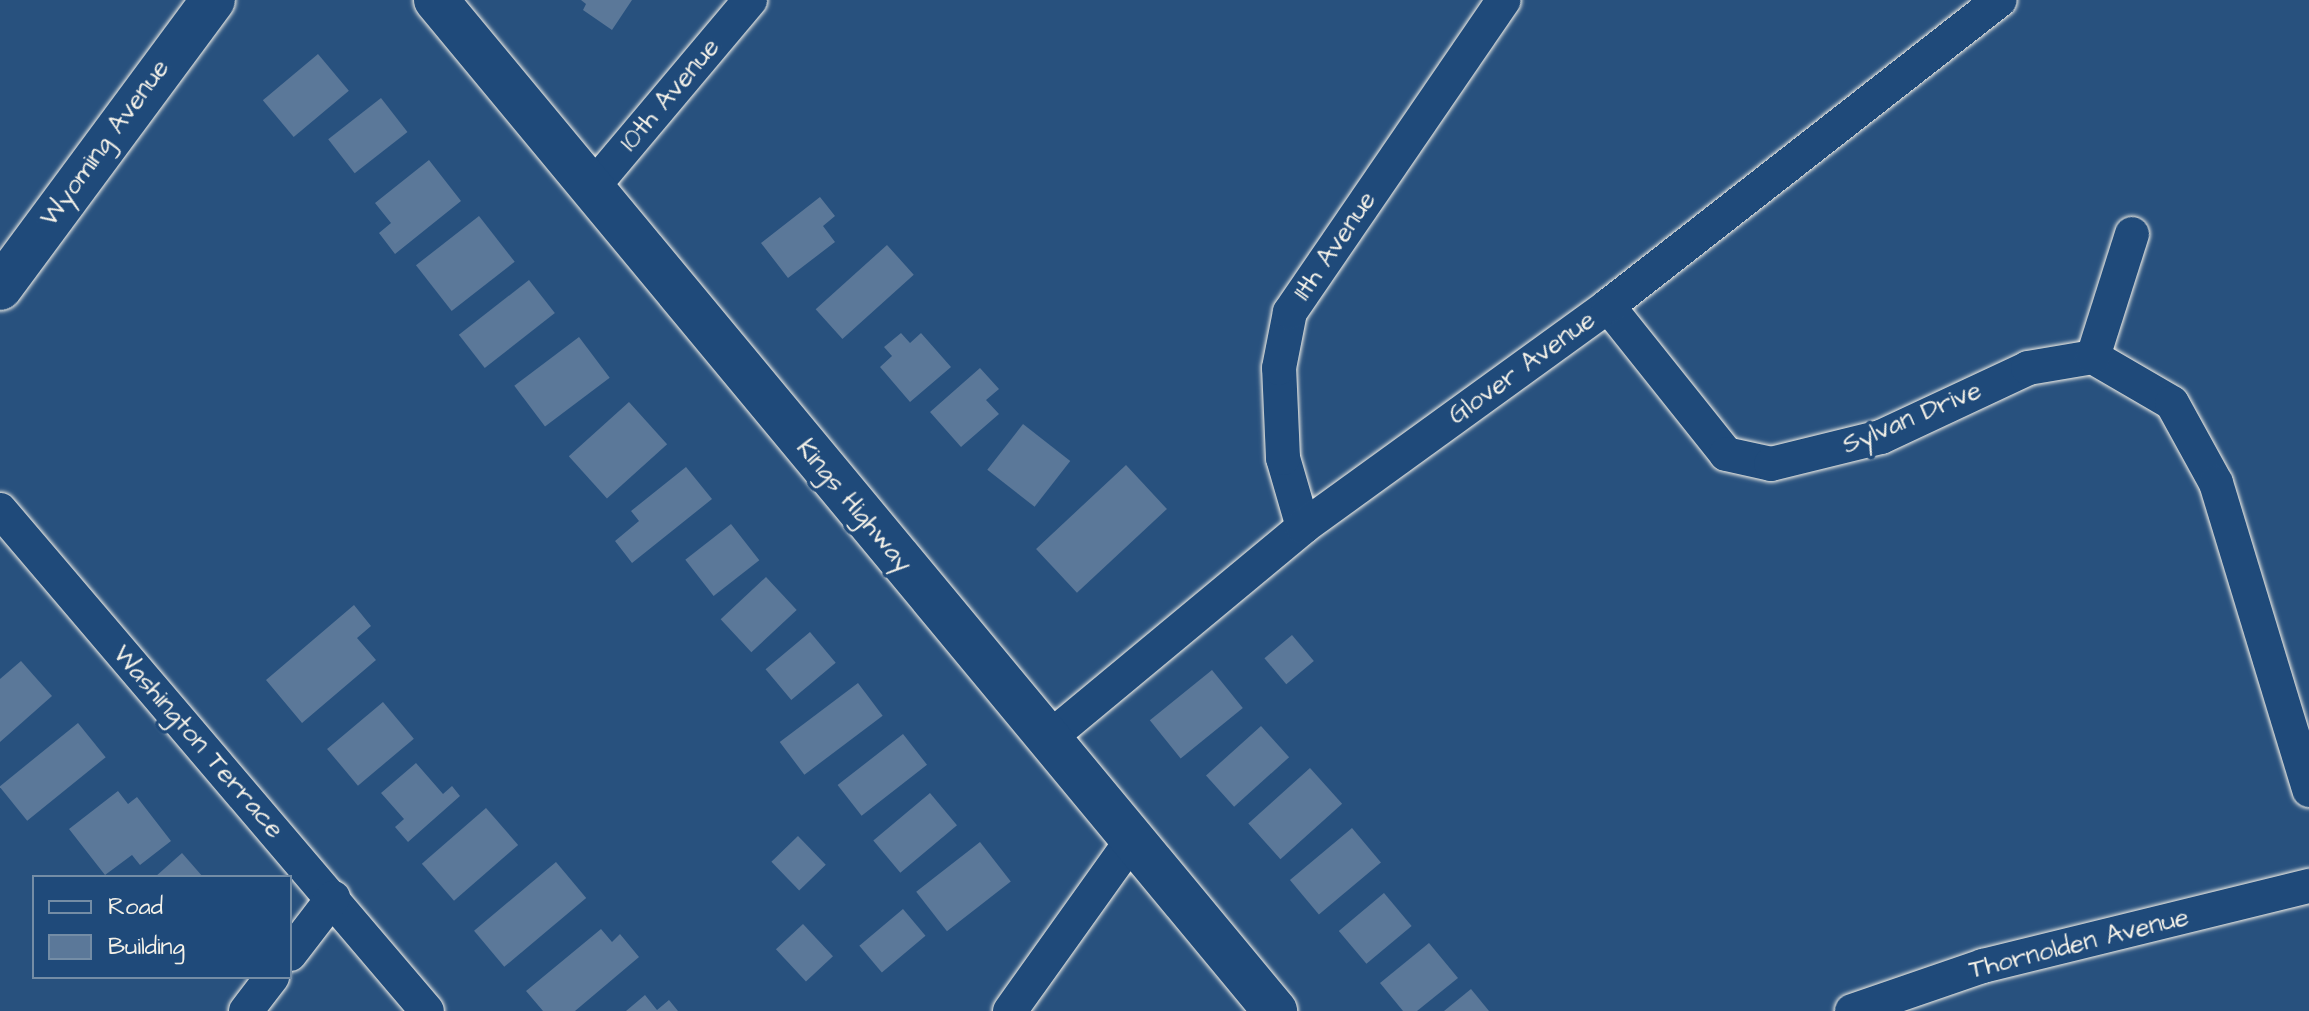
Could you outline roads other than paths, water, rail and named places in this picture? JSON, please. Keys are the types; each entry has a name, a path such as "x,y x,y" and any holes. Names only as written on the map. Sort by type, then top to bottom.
{"main road":[{"name":"Wyoming Avenue","path":"0,288 213,0"},
{"name":"Kings Highway","path":"436,0 1275,1011"}],"street":[{"name":"10th Avenue","path":"591,189 750,0"},
{"name":"11th Avenue","path":"1303,527 1283,458 1279,368 1290,312 1504,0"},
{"name":"Glover Avenue","path":"1048,739 1303,527 1608,306 1999,0"},
{"path":"2132,234 2093,357 2172,403 2216,483 2309,790"},
{"name":"Sylvan Drive","path":"1608,306 1726,454 1771,464 1881,437 2028,368 2093,357"},
{"name":"Washington Terrace","path":"0,510 427,1011"},
{"path":"1010,1011 1132,840"},
{"name":"Thornolden Avenue","path":"1852,1011 1983,966 2309,886"},
{"path":"292,951 333,898"},
{"path":"246,1011 270,979"}]}
